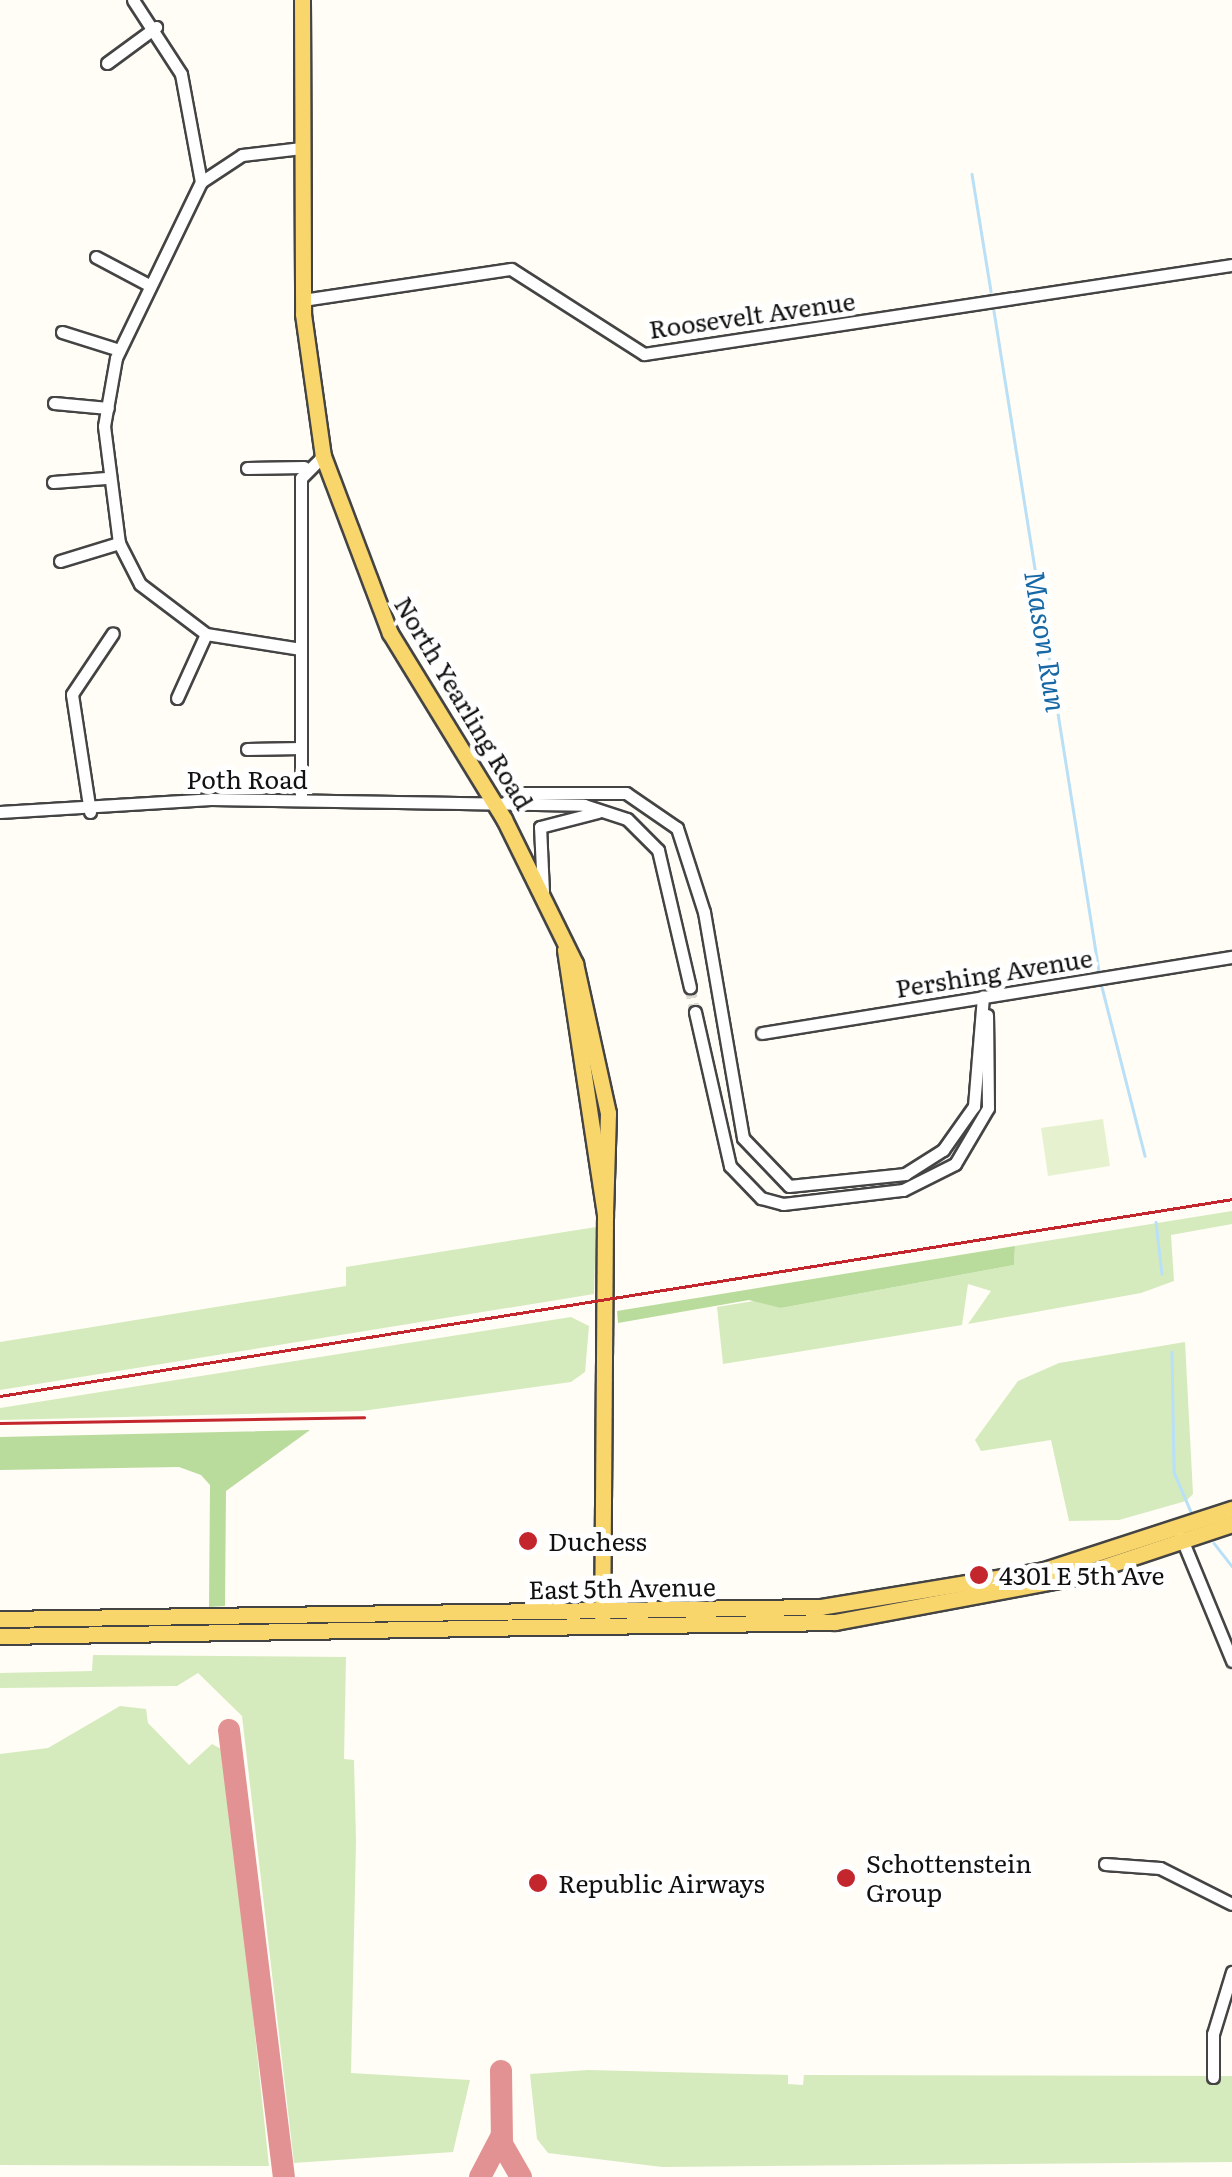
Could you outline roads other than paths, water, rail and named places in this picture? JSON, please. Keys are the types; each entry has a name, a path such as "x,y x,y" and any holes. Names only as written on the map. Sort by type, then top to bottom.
{"main road":[{"name":"North Yearling Road","path":"302,0 302,300 323,456 382,617 500,802 544,896 602,1070 612,1164 605,1216 602,1622"},
{"name":"East 5th Avenue","path":"0,1636 880,1616 1070,1578 1180,1535 1232,1509"},
{"name":"East 5th Avenue","path":"1180,1535 1232,1524"},
{"name":"East 5th Avenue","path":"0,1619 602,1622"}],"street":[{"path":"133,0 156,27 186,87 201,182"},
{"path":"107,63 156,27"},
{"path":"301,649 206,634 140,584 119,542 106,478 108,408 119,350 146,284 201,182 242,155 302,148"},
{"path":"96,257 146,284"},
{"name":"Roosevelt Avenue","path":"302,300 511,269 644,354 1232,265"},
{"path":"62,332 119,350"},
{"path":"54,403 108,408"},
{"path":"247,468 304,466 323,456"},
{"path":"301,800 304,466"},
{"path":"53,482 106,478"},
{"path":"60,561 119,542"},
{"path":"90,812 72,694 114,633"},
{"path":"178,698 206,634"},
{"path":"247,749 301,748"},
{"path":"500,802 516,793 626,794 677,828 704,912 742,1138 789,1186 906,1174 944,1150 974,1106 983,996"},
{"name":"Poth Road","path":"0,812 90,812 301,800 500,802"},
{"path":"500,802 605,812 659,851 690,987"},
{"path":"544,896 540,827 605,812"},
{"name":"Pershing Avenue","path":"762,1033 1232,957"},
{"path":"695,1012 730,1166 761,1198 809,1204 903,1190 968,1149 990,1087 983,996"},
{"path":"1180,1535 1232,1660"},
{"path":"1105,1864 1160,1868 1232,1904"},
{"path":"1213,2077 1213,2034 1232,1972"}],"waterway":[{"name":"Mason Run","path":"972,174 991,291"},
{"name":"Mason Run","path":"994,311 1099,971"},
{"name":"Mason Run","path":"1102,987 1145,1156"},
{"name":"Mason Run","path":"1156,1222 1162,1274"},
{"name":"Mason Run","path":"1172,1352 1174,1472 1192,1514"},
{"name":"Mason Run","path":"1214,1543 1232,1566"}],"tunnel":[{"path":"690,987 695,1012"}],"railway":[{"path":"0,1396 1232,1199"},
{"path":"0,1423 364,1417"}],"place":[{"name":"Duchess","path":"528,1541"},
{"name":"4301 E 5th Ave","path":"979,1575"},
{"name":"Schottenstein Group","path":"846,1878"},
{"name":"Republic Airways","path":"538,1883"}]}
